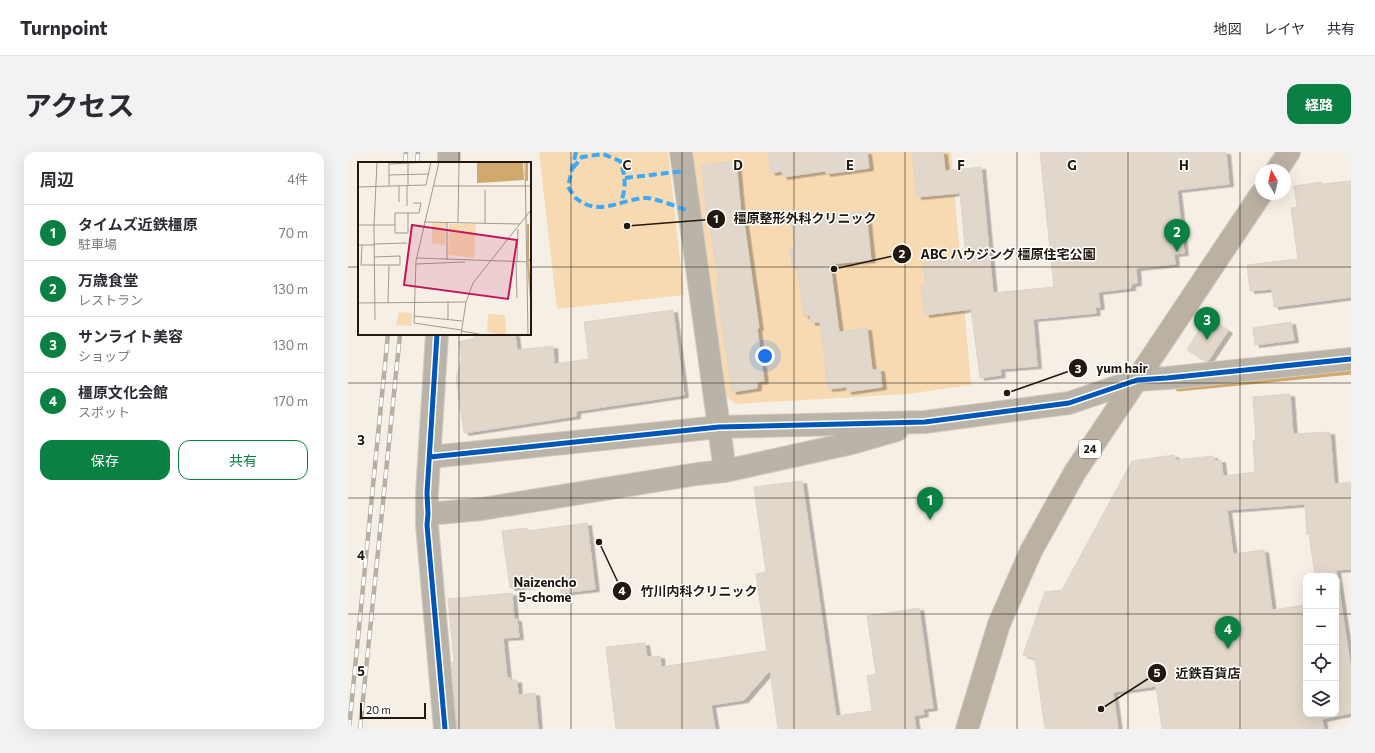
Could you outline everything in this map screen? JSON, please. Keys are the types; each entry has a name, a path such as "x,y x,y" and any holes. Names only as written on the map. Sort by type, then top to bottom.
{"highway":[{"path":"1281,164 1289,152"},
{"name":"24","path":"967,729 999,624 1031,551 1075,472 1257,200"}],"street":[{"path":"681,152 725,471"},
{"path":"438,335 427,525 445,729"},
{"path":"430,457 719,427 924,422 1069,403 1137,380 1351,359"},
{"path":"428,504 482,509 697,474 725,471 852,443 924,422"}],"shaded area":[{"path":"539,152 668,152 684,295 557,309"},
{"path":"691,152 951,152 971,385 908,394 736,404 723,394"}],"building":[{"path":"768,152 867,152 869,168 826,174 825,171 783,177 782,171 771,173"},
{"path":"912,152 943,152 945,171 981,167 993,293 1054,287 1040,152 1226,152 1229,184 1177,190 1184,253 1174,254 1175,264 1136,268 1137,283 1131,284 1131,288 1098,292 1100,307 1095,307 1096,313 1033,319 1037,366 1000,369 1001,375 980,378 971,309 925,315 921,286 926,286 923,263 966,258 960,193 917,197"},
{"path":"736,161 742,224 744,223 759,328 757,328 764,381 757,382 757,388 732,392 716,285 719,285 709,219 707,219 702,165"},
{"path":"1351,181 1351,297 1274,307 1272,289 1250,291 1247,265 1298,259 1291,208 1297,207 1294,186 1322,182 1322,184"},
{"path":"866,211 871,260 830,264 839,332 867,328 872,370 880,369 882,387 847,392 847,387 828,389 820,322 811,323 810,315 804,316 797,267 792,267 790,249 795,248 791,220"},
{"path":"673,310 684,395 576,411 576,416 464,433 456,377 462,360 459,342 475,338 474,335 515,335 517,350 553,346 554,364 589,359 584,322"},
{"path":"1207,317 1228,331 1208,361 1205,361 1187,350"},
{"path":"1291,322 1294,340 1255,345 1253,328"},
{"path":"1290,394 1293,434 1330,432 1334,484 1351,482 1351,569 1336,570 1336,573 1315,573 1309,534 1307,535 1305,504 1227,510 1233,554 1264,550 1272,610 1303,605 1303,717 1332,717 1322,719 1324,729 1162,729 1156,686 1113,692 1118,729 1045,729 1035,659 1023,655 1045,592 1062,590 1132,461 1174,455 1175,460 1213,456 1214,461 1221,460 1223,476 1255,472 1253,441 1256,441 1253,397"},
{"path":"802,481 836,716 872,711 867,676 876,674 867,616 919,608 933,708 923,709 924,714 914,716 916,729 778,729 770,670 744,700 711,705 715,729 616,729 606,647 645,643 647,657 660,656 661,667 767,651 756,574 766,572 754,487"},
{"path":"587,523 595,589 561,593 560,582 510,588 502,531 527,528 527,531"},
{"path":"1339,590 1351,671 1351,713 1339,715"},
{"path":"512,593 514,619 517,619 519,637 503,638 507,678 510,678 510,681 517,680 518,695 535,693 538,729 457,729 452,662 454,661 448,599"}],"waterway":[{"path":"1179,388 1351,371"}],"railway":[{"path":"405,162 406,152"},
{"path":"417,162 418,152"},
{"path":"349,729 388,335"},
{"path":"360,729 400,335"}],"marked path":[{"path":"576,152 568,187 576,198 586,204 594,207 602,207 636,199 649,198 689,211"},
{"path":"573,168 582,157 603,154 620,161 625,182 621,203"},
{"path":"625,178 684,171"}],"cycle path":[{"path":"437,335 427,493 427,525 445,729"},
{"path":"430,457 719,427 925,422 1069,403 1137,380 1351,359"}],"place":[{"name":"橿原整形外科クリニック","path":"627,226"},
{"name":"万歳食堂","path":"1177,252"},
{"name":"ABC ハウジング 橿原住宅公園","path":"834,269"},
{"name":"サンライト美容","path":"1207,340"},
{"name":"yum hair","path":"1007,393"},
{"name":"タイムズ近鉄橿原","path":"930,520"},
{"name":"竹川内科クリニック","path":"599,542"},
{"name":"橿原文化会館","path":"1228,649"},
{"name":"近鉄百貨店","path":"1101,709"}],"district":[{"name":"Naizencho 5-chome","path":"545,590"}]}
